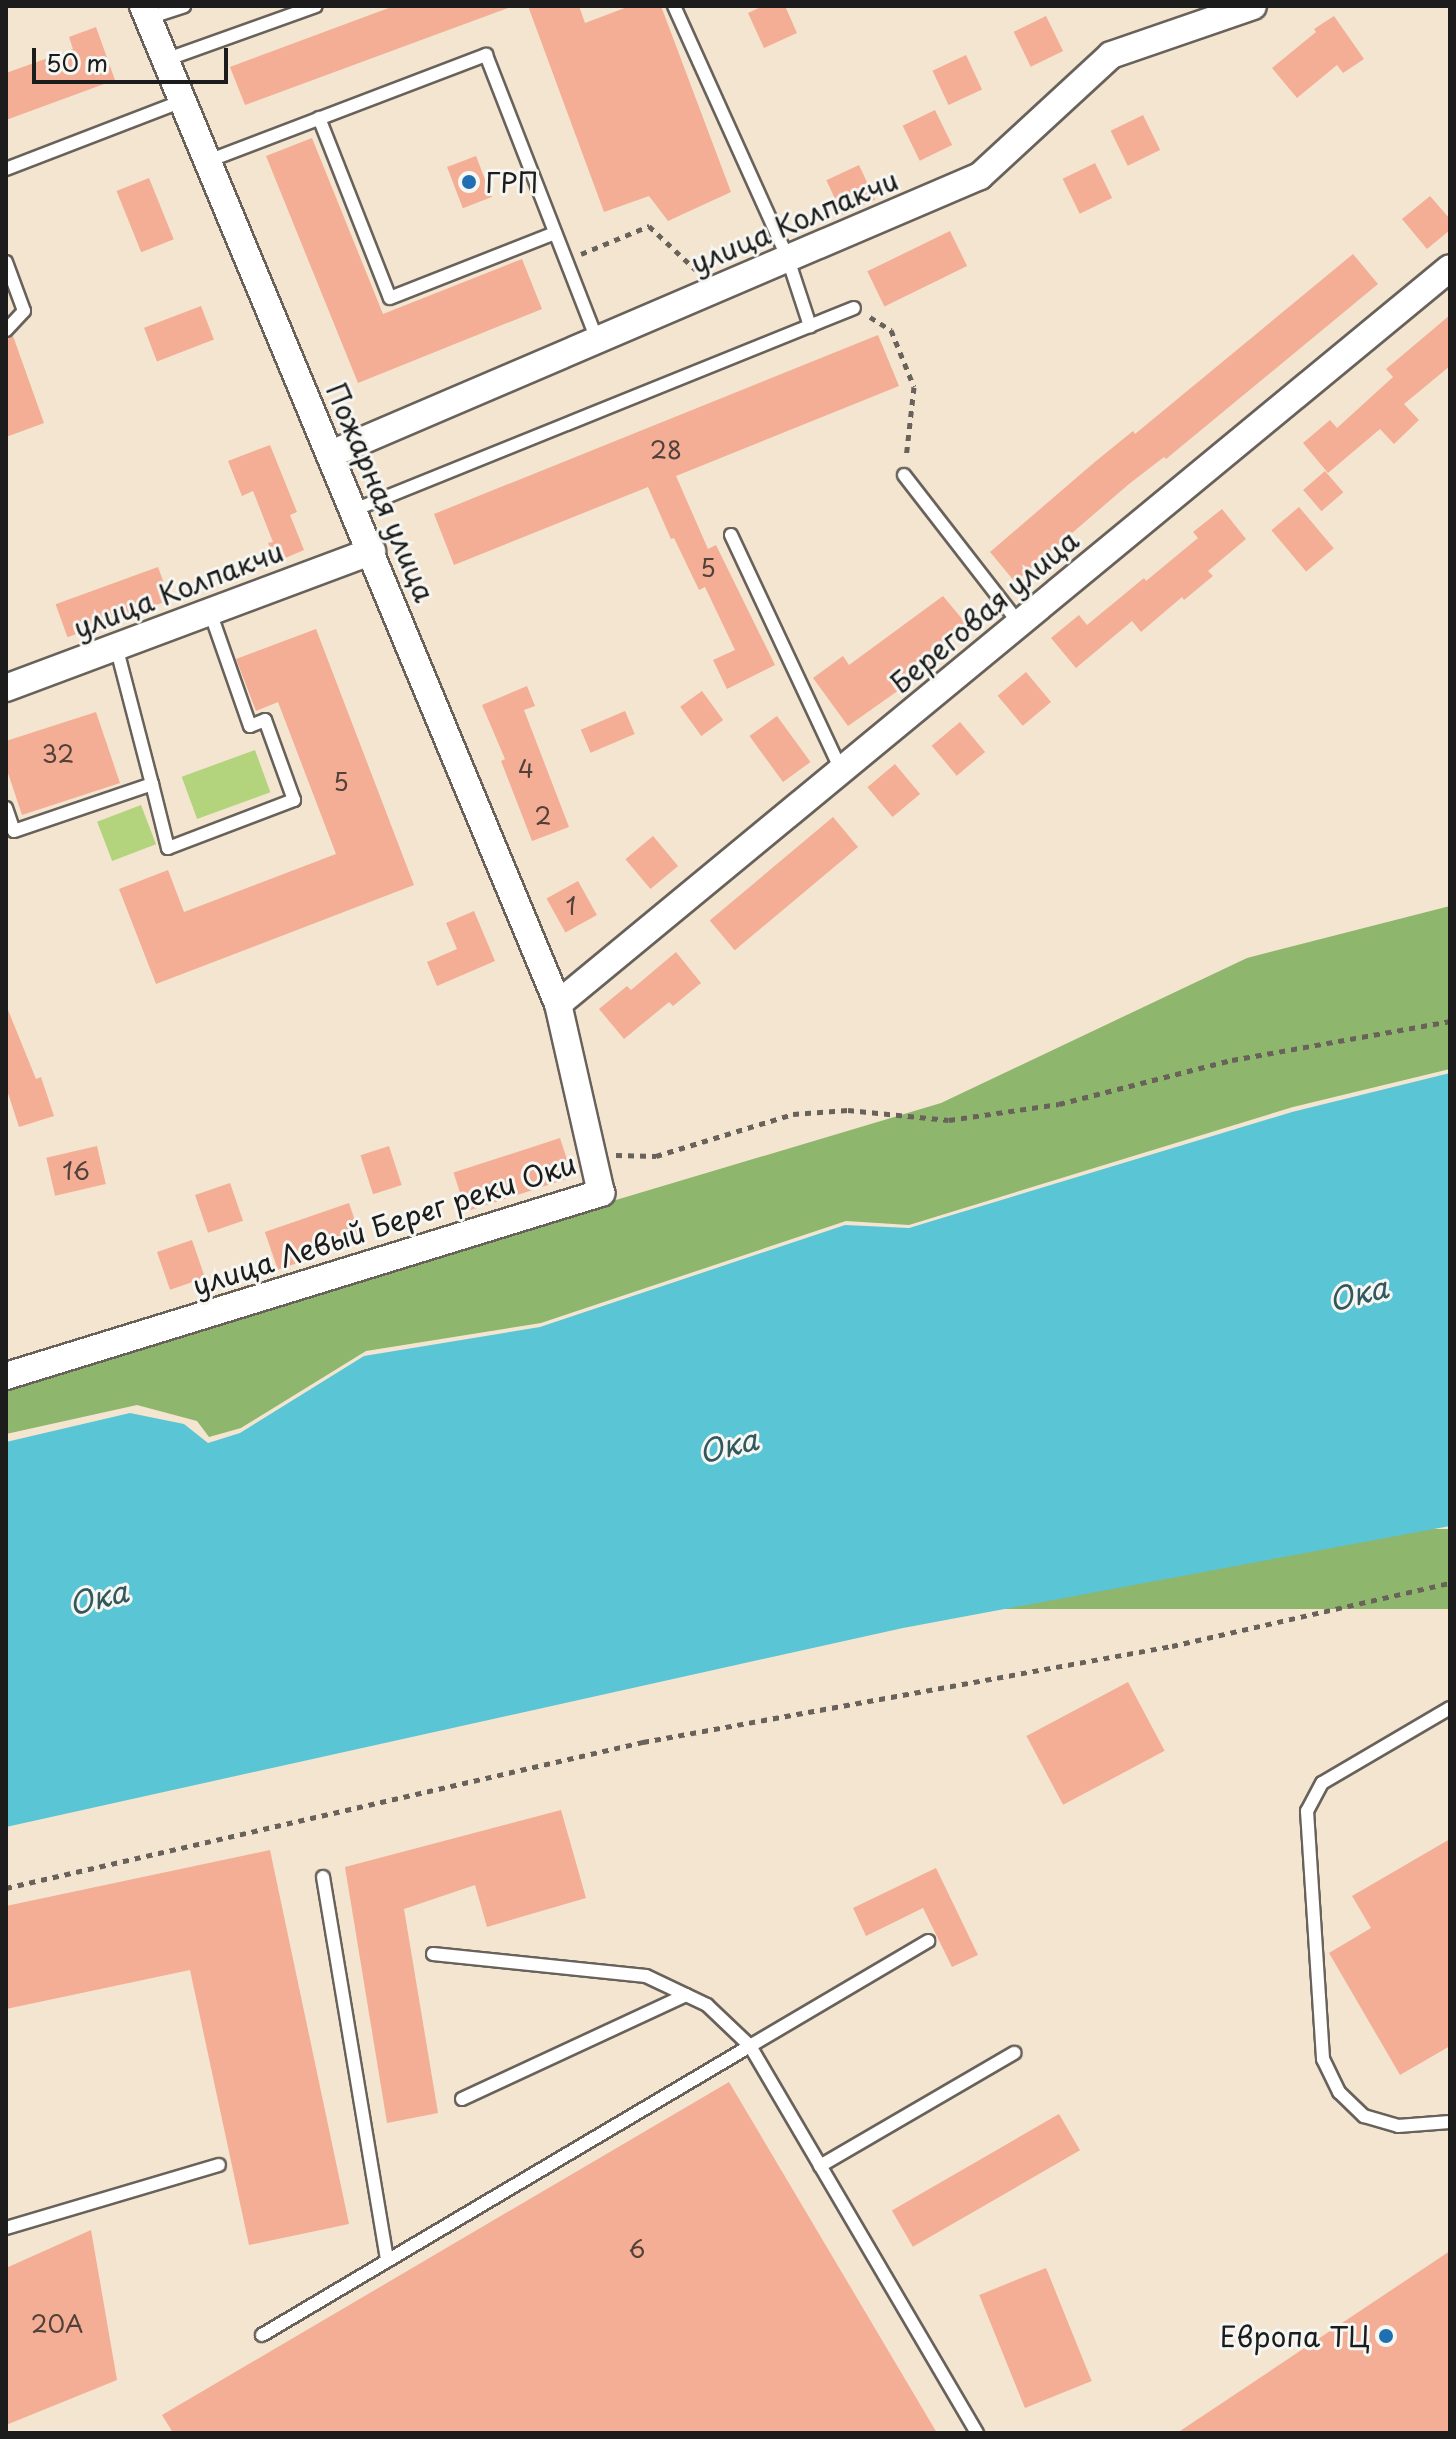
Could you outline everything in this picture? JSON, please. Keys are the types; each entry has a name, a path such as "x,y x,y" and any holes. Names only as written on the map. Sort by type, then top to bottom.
{"street":[{"name":"улица Колпакчи","path":"331,454 980,176 1111,55 1253,6"},
{"name":"Пожарная улица","path":"145,12 558,1004"},
{"name":"Береговая улица","path":"558,1004 1450,268"},
{"name":"улица Колпакчи","path":"6,688 372,551"},
{"name":"улица Левый Берег реки Оки","path":"7,1372 601,1193 558,1004"}],"lane":[{"path":"145,12 184,6"},
{"path":"165,60 316,6"},
{"path":"674,6 788,259 810,326"},
{"path":"208,161 486,55 597,340"},
{"path":"6,169 182,101"},
{"path":"319,118 390,298 555,233"},
{"path":"6,262 24,311 6,330"},
{"path":"354,510 854,308"},
{"path":"904,475 1019,623"},
{"path":"731,535 841,770"},
{"path":"116,646 168,848 294,800 265,720 250,726 210,611"},
{"path":"6,808 14,831 152,784"},
{"path":"1450,1708 1322,1783 1307,1811 1323,2059 1339,2092 1364,2116 1398,2126 1450,2122"},
{"path":"323,1877 387,2261"},
{"path":"262,2335 928,1941"},
{"path":"433,1954 646,1976 707,2005 750,2046 977,2433"},
{"path":"462,2099 686,1995"},
{"path":"820,2166 1014,2053"},
{"path":"6,2228 219,2165"}],"path":[{"path":"565,260 649,226 716,289"},
{"path":"854,308 891,330 914,387 904,475"},
{"path":"592,1154 656,1156 793,1114 848,1110 949,1120 1059,1104 1232,1060 1450,1021"},
{"path":"6,1888 643,1742 1172,1646 1450,1583"}],"green space":[{"path":"255,750 270,792 197,819 182,777"},
{"path":"141,805 156,844 112,861 97,822"},
{"path":"1450,906 1450,1069 1293,1107 909,1225 846,1221 541,1323 366,1351 241,1428 209,1437 197,1421 137,1405 6,1434 6,1382 941,1103 1247,958"},
{"path":"6,1529 1450,1529 1450,1609 6,1609"}],"water":[{"name":"Ока","path":"1450,1073 1450,1526 903,1628 6,1827 6,1442 130,1413 184,1424 208,1443 240,1433 364,1356 540,1327 845,1225 909,1228 1292,1112"}],"building":[{"path":"394,6 508,8 245,105 230,67"},
{"path":"528,6 579,6 585,23 630,6 661,6 731,192 668,221 649,196 604,212"},
{"path":"763,6 785,6 797,33 764,48 748,13"},
{"path":"1046,16 1063,51 1031,67 1014,32"},
{"path":"1334,16 1364,59 1343,73 1337,65 1297,98 1272,68 1316,32 1314,29"},
{"path":"96,27 115,80 6,120 6,73 73,49 69,37"},
{"path":"966,55 982,89 949,105 932,71"},
{"path":"935,110 952,145 920,161 903,126"},
{"path":"1143,115 1160,150 1128,166 1111,131"},
{"path":"312,138 383,314 522,259 542,309 358,383 266,156"},
{"name":"ГРП","path":"476,156 492,197 463,208 447,167"},
{"path":"1095,163 1112,198 1080,214 1063,179"},
{"path":"859,165 875,199 842,215 826,180"},
{"path":"149,178 174,239 141,252 117,191"},
{"path":"1430,196 1450,219 1450,230 1427,249 1402,219"},
{"path":"950,231 967,266 884,306 867,271"},
{"path":"1353,254 1378,284 1166,459 1164,457 1129,484 1015,582 990,552 1096,461 1133,431 1135,434"},
{"path":"201,306 214,340 157,361 144,328"},
{"path":"1450,315 1450,366 1404,404 1419,420 1394,444 1380,429 1328,473 1303,443 1330,420 1337,428 1393,377 1386,369"},
{"path":"878,335 899,386 676,476 708,549 716,545 775,665 727,689 713,660 735,650 705,587 699,590 674,538 671,539 648,487 454,565 434,514"},
{"path":"13,336 44,423 6,437 6,339"},
{"path":"270,445 297,512 290,515 304,550 276,562 268,543 273,542 253,491 242,496 228,461"},
{"path":"1325,471 1343,492 1321,511 1303,490"},
{"path":"1299,507 1334,548 1306,572 1271,530"},
{"path":"1222,509 1246,539 1208,571 1213,576 1184,600 1182,597 1141,632 1132,621 1076,668 1051,638 1079,615 1087,625 1144,578 1146,581 1198,538 1193,532"},
{"path":"158,567 170,600 68,637 56,604"},
{"path":"943,596 968,626 928,659 933,666 848,726 813,678 843,656 849,665"},
{"path":"316,629 414,885 156,984 119,889 168,870 184,912 336,854 278,702 256,711 236,659"},
{"path":"1026,672 1051,702 1023,726 998,696"},
{"path":"527,686 535,706 524,710 569,827 532,841 501,761 505,759 482,705"},
{"path":"702,691 723,720 701,736 680,707"},
{"path":"625,711 635,734 591,753 581,730"},
{"path":"96,712 120,783 22,815 6,767 6,741"},
{"path":"777,716 811,762 783,782 749,736"},
{"path":"960,722 985,752 957,776 932,746"},
{"path":"895,764 920,794 892,817 867,787"},
{"path":"833,817 858,847 735,950 710,920"},
{"path":"653,836 678,866 650,889 625,859"},
{"path":"578,881 597,915 565,933 547,898"},
{"path":"474,911 495,961 437,986 427,962 457,949 446,923"},
{"path":"676,952 701,983 673,1006 669,1002 624,1039 599,1009 627,986 631,990"},
{"path":"6,1005 36,1079 41,1077 54,1116 19,1127 6,1087"},
{"path":"560,1138 573,1177 466,1212 453,1173"},
{"path":"97,1146 106,1184 55,1196 46,1158"},
{"path":"389,1146 402,1185 373,1194 360,1155"},
{"path":"230,1183 243,1221 208,1233 195,1195"},
{"path":"349,1203 362,1241 278,1270 265,1232"},
{"path":"192,1240 205,1278 170,1290 157,1252"},
{"path":"1128,1682 1165,1751 1063,1805 1026,1736"},
{"path":"561,1810 586,1898 487,1927 475,1885 404,1909 438,2113 387,2123 345,1867"},
{"path":"1450,1839 1450,2046 1400,2075 1329,1953 1371,1928 1352,1896"},
{"path":"270,1850 349,2224 249,2245 190,1970 6,2009 6,1906"},
{"path":"936,1868 978,1955 952,1967 923,1908 866,1936 853,1908"},
{"path":"729,2082 937,2433 173,2433 162,2415"},
{"path":"1059,2114 1080,2150 913,2247 892,2210"},
{"path":"91,2230 117,2380 6,2425 6,2268"},
{"name":"Европа ТЦ","path":"1450,2251 1450,2433 1177,2433"},
{"path":"1046,2268 1092,2381 1025,2408 979,2295"}],"place":[{"name":"ГРП","path":"469,182"},
{"name":"Европа ТЦ","path":"1386,2336"}]}
